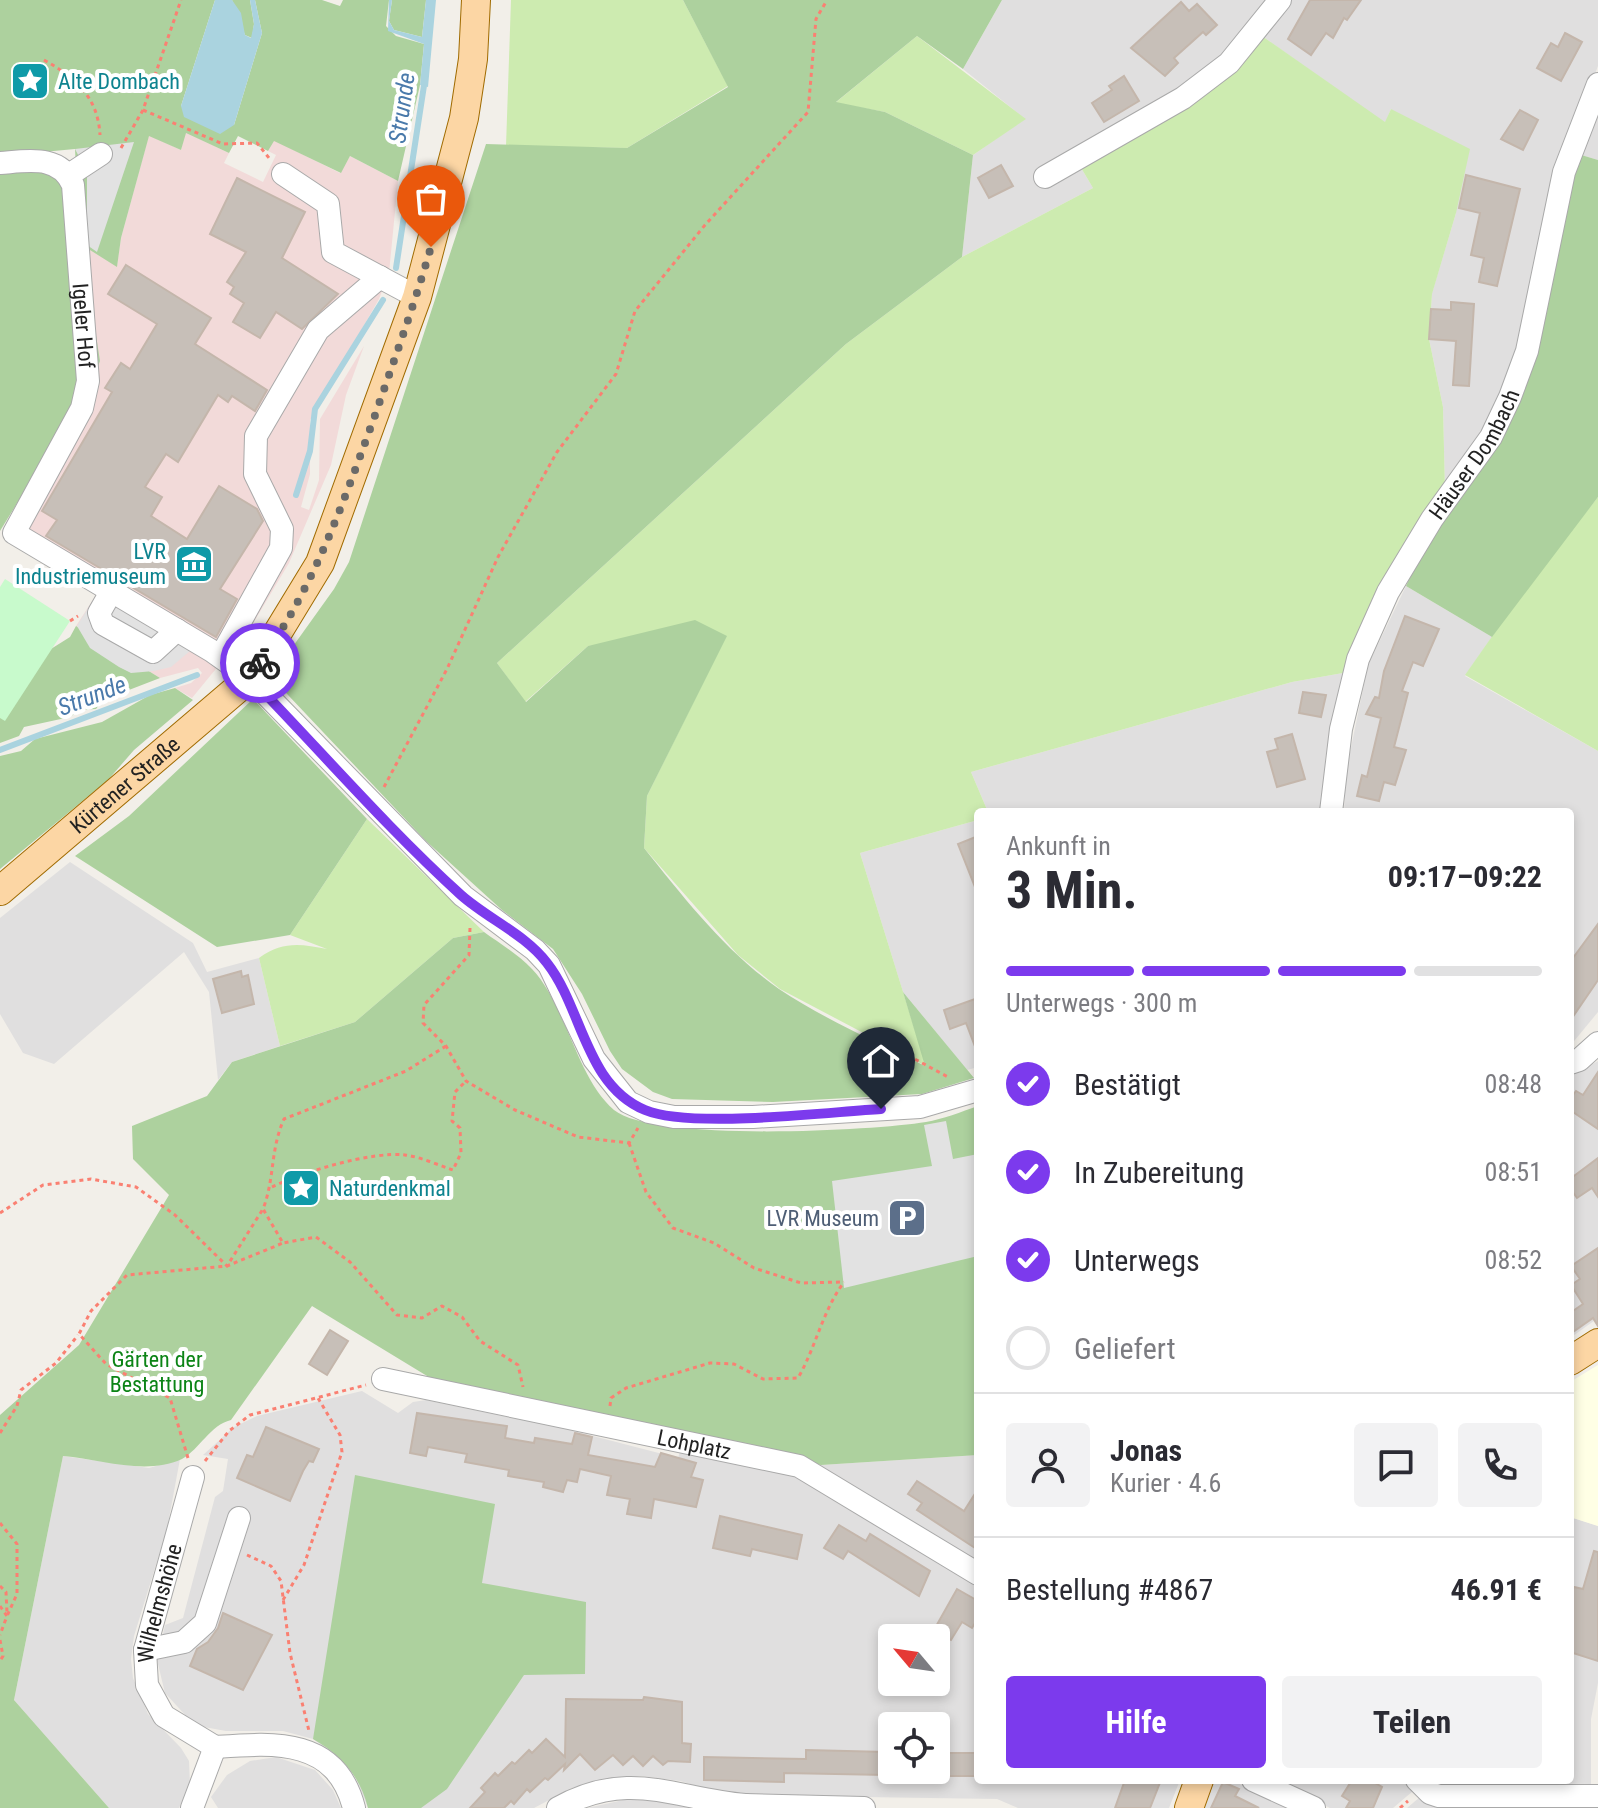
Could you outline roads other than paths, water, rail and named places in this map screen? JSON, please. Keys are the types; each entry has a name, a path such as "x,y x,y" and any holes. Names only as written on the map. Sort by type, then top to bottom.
{"main road":[{"name":"Kürtener Straße","path":"0,891 250,678 293,612 334,532 417,297 464,118 473,59 476,0"},
{"path":"1574,1358 1598,1343"},
{"path":"1189,1808 1198,1784"}],"street":[{"path":"1045,177 1183,98 1229,63 1280,0"},
{"name":"Häuser Dombach","path":"1331,808 1341,729 1358,659 1388,592 1432,519 1491,437 1510,397 1527,351 1564,172 1598,84"},
{"path":"0,163 37,160 55,164 69,175 101,154"},
{"path":"283,174 328,204 333,252 417,297"},
{"name":"Igeler Hof","path":"69,175 76,207 88,381 82,408 14,533 111,592"},
{"path":"221,656 271,569 283,537 255,474 256,436 318,330 380,277"},
{"path":"177,630 153,652 103,624 99,613 111,592 177,630 221,656 250,678 463,896 535,950 549,965 594,1059 609,1082 628,1102 649,1112 674,1117 753,1117 920,1107 974,1091"},
{"path":"1574,1062 1598,1043"},
{"name":"Lohplatz","path":"383,1379 799,1466 974,1572"},
{"name":"Wilhelmshöhe","path":"193,1477 145,1650 147,1685 164,1716 215,1747"},
{"path":"145,1650 184,1642 205,1623 239,1518"},
{"path":"192,1808 215,1747 284,1744 325,1761 343,1781 354,1808"},
{"path":"1262,1784 1314,1808"},
{"path":"1421,1784 1430,1793 1439,1796 1598,1796"},
{"path":"558,1808 587,1795 627,1788 665,1789 745,1807 864,1808"}],"water":[{"path":"215,0 232,0 241,13 245,35 251,38 254,24 250,0 255,0 262,33 234,125 220,134 184,117 181,106"},
{"path":"389,0 392,0 389,21 394,30 422,37 426,0 436,0 428,87 420,85 424,44 388,31"}],"waterway":[{"name":"Strunde","path":"396,268 425,79"},
{"name":"Strunde","path":"296,495 310,451 315,409 383,300"},
{"name":"Strunde","path":"0,750 197,675"}],"place":[{"name":"Alte Dombach","path":"30,81"},
{"name":"LVR Industriemuseum","path":"194,564"},
{"name":"Naturdenkmal","path":"301,1188"},
{"name":"LVR Museum","path":"907,1218"}],"park label":[{"name":"Gärten der Bestattung","path":"157,1372"}]}
